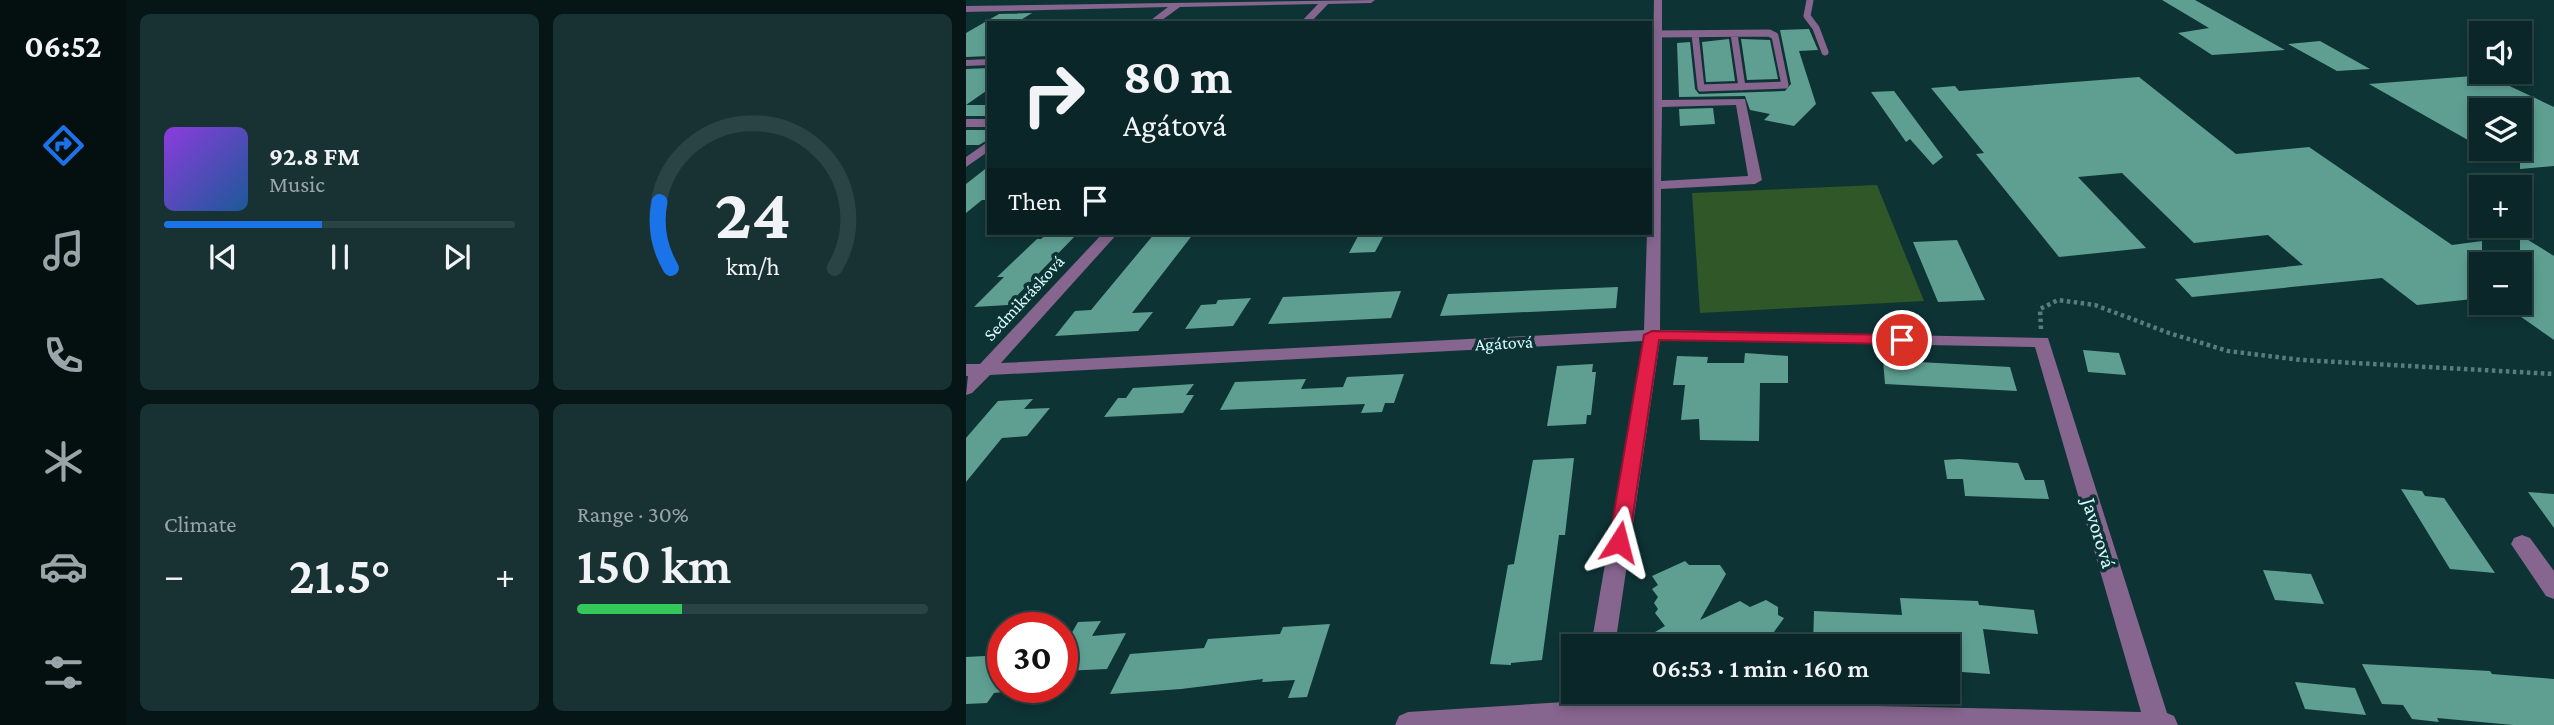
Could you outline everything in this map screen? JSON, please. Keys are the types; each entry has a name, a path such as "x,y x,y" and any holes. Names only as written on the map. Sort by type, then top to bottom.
{"street":[{"path":"966,9 1371,0"},
{"path":"1605,634 1652,335 1653,108 1658,0"},
{"path":"1307,21 1326,1"},
{"path":"1155,21 1178,4"},
{"path":"966,63 987,62"},
{"path":"1653,108 1741,101 1755,180 1653,185"},
{"path":"966,124 987,123"},
{"path":"966,163 987,147"},
{"name":"Sedmikrásková","path":"966,389 1109,235"},
{"name":"Agátová","path":"966,370 1652,335 2042,342"},
{"name":"Javorová","path":"2042,342 2161,724"},
{"path":"2522,544 2554,589"},
{"path":"1408,725 1593,709 2161,724"}],"lane":[{"path":"1810,0 1807,16 1816,27 1825,52"},
{"path":"1656,34 1769,33 1775,36 1785,85 1701,88 1695,34"},
{"path":"1734,34 1742,87"}],"path":[{"path":"2042,342 2040,309 2058,300 2095,305 2169,333 2228,351 2301,360 2554,374"}],"green space":[{"path":"1877,185 1924,301 1700,313 1692,193"}],"building":[{"path":"2162,0 2195,0 2285,50 2212,55 2178,33 2209,28"},
{"path":"1032,13 1019,21 987,21 987,56 966,57 966,33 999,14"},
{"path":"1809,29 1818,50 1799,51 1816,104 1794,126 1764,120 1770,114 1750,110 1745,96 1679,97 1677,43 1690,42 1695,89 1699,94 1785,91 1791,84 1780,30"},
{"path":"1729,39 1735,81 1706,82 1702,42"},
{"path":"1741,39 1770,40 1778,79 1747,80"},
{"path":"2320,41 2370,69 2337,71 2288,44"},
{"path":"987,68 987,90 966,105 966,69"},
{"path":"2469,76 2469,84 2505,84 2554,107 2554,166 2520,169 2520,161 2532,161 2532,98 2469,98 2469,141 2369,84"},
{"path":"2139,77 2236,154 2309,147 2452,245 2482,241 2482,252 2469,252 2469,299 2417,305 2382,278 2192,297 2175,279 2303,265 2268,235 2194,243 2122,173 2078,177 2146,248 2059,257 1976,154 1984,153 1931,88 1955,86 1959,91"},
{"path":"1894,91 1943,157 1933,165 1910,139 1906,142 1871,92"},
{"path":"966,105 987,105 987,116 966,116"},
{"path":"1713,108 1715,124 1680,126 1679,109"},
{"path":"966,130 987,130 987,140 979,145 966,145"},
{"path":"987,168 987,200 982,200 966,213 966,184"},
{"path":"1046,235 1076,235 1008,305 974,307 1004,277 997,277 1037,239"},
{"path":"1153,235 1192,235 1132,313 1153,312 1138,331 1055,336 1075,311 1091,310"},
{"path":"1384,235 1375,252 1349,253 1358,236"},
{"path":"2520,238 2525,238 2554,256 2554,340 2518,315 2532,315 2532,252 2520,252"},
{"path":"1957,240 1985,300 1938,302 1913,242"},
{"path":"1618,287 1616,308 1440,316 1448,294"},
{"path":"1401,291 1391,318 1268,324 1283,297"},
{"path":"1251,298 1233,326 1185,329 1201,305 1216,304 1218,300"},
{"path":"2083,350 2119,353 2126,375 2088,372"},
{"path":"1745,353 1788,356 1788,383 1760,383 1759,441 1700,440 1699,419 1681,420 1685,385 1673,385 1677,356 1708,357 1707,363 1744,363"},
{"path":"1883,360 2010,367 2017,391 1885,384"},
{"path":"1593,364 1592,372 1596,372 1591,415 1587,415 1586,424 1547,426 1557,366"},
{"path":"1404,374 1394,403 1385,403 1382,412 1361,413 1365,404 1220,410 1235,382 1306,379 1301,389 1343,387 1347,377"},
{"path":"1194,384 1186,395 1194,395 1183,413 1104,417 1118,398 1126,398 1133,388"},
{"path":"1033,399 1024,409 1050,408 1027,436 1002,438 966,482 966,438 998,401"},
{"path":"1574,458 1565,535 1559,535 1542,660 1511,665 1490,664 1508,565 1514,564 1533,460"},
{"path":"1944,460 2018,463 2025,480 2044,480 2049,499 1965,496 1963,479 1947,479"},
{"path":"2401,489 2422,491 2425,496 2444,498 2495,573 2450,569"},
{"path":"2528,492 2554,494 2554,528"},
{"path":"1685,561 1689,565 1720,565 1726,574 1700,620 1740,601 1750,607 1766,600 1778,607 1778,615 1784,618 1773,634 1652,634 1665,626 1655,613 1658,609 1654,603 1658,597 1652,589 1658,585 1652,576"},
{"path":"2263,570 2311,574 2324,604 2275,600"},
{"path":"1900,598 1978,601 1979,605 2034,610 2038,634 1983,629 1990,674 1960,672 1960,634 1813,634 1814,611 1902,615"},
{"path":"1101,621 1092,636 1126,633 1107,669 1078,670 1078,622"},
{"path":"1330,624 1307,697 1288,698 1295,680 1262,682 1263,679 1110,694 1130,654 1204,648 1208,639 1280,634 1283,627"},
{"path":"987,656 987,703 966,704 966,657"},
{"path":"2362,664 2490,671 2492,674 2554,679 2554,725 2412,719 2403,705 2382,704"},
{"path":"2295,682 2355,688 2366,715 2305,709"}],"route":[{"path":"1619,542 1652,335 1902,340"}]}
